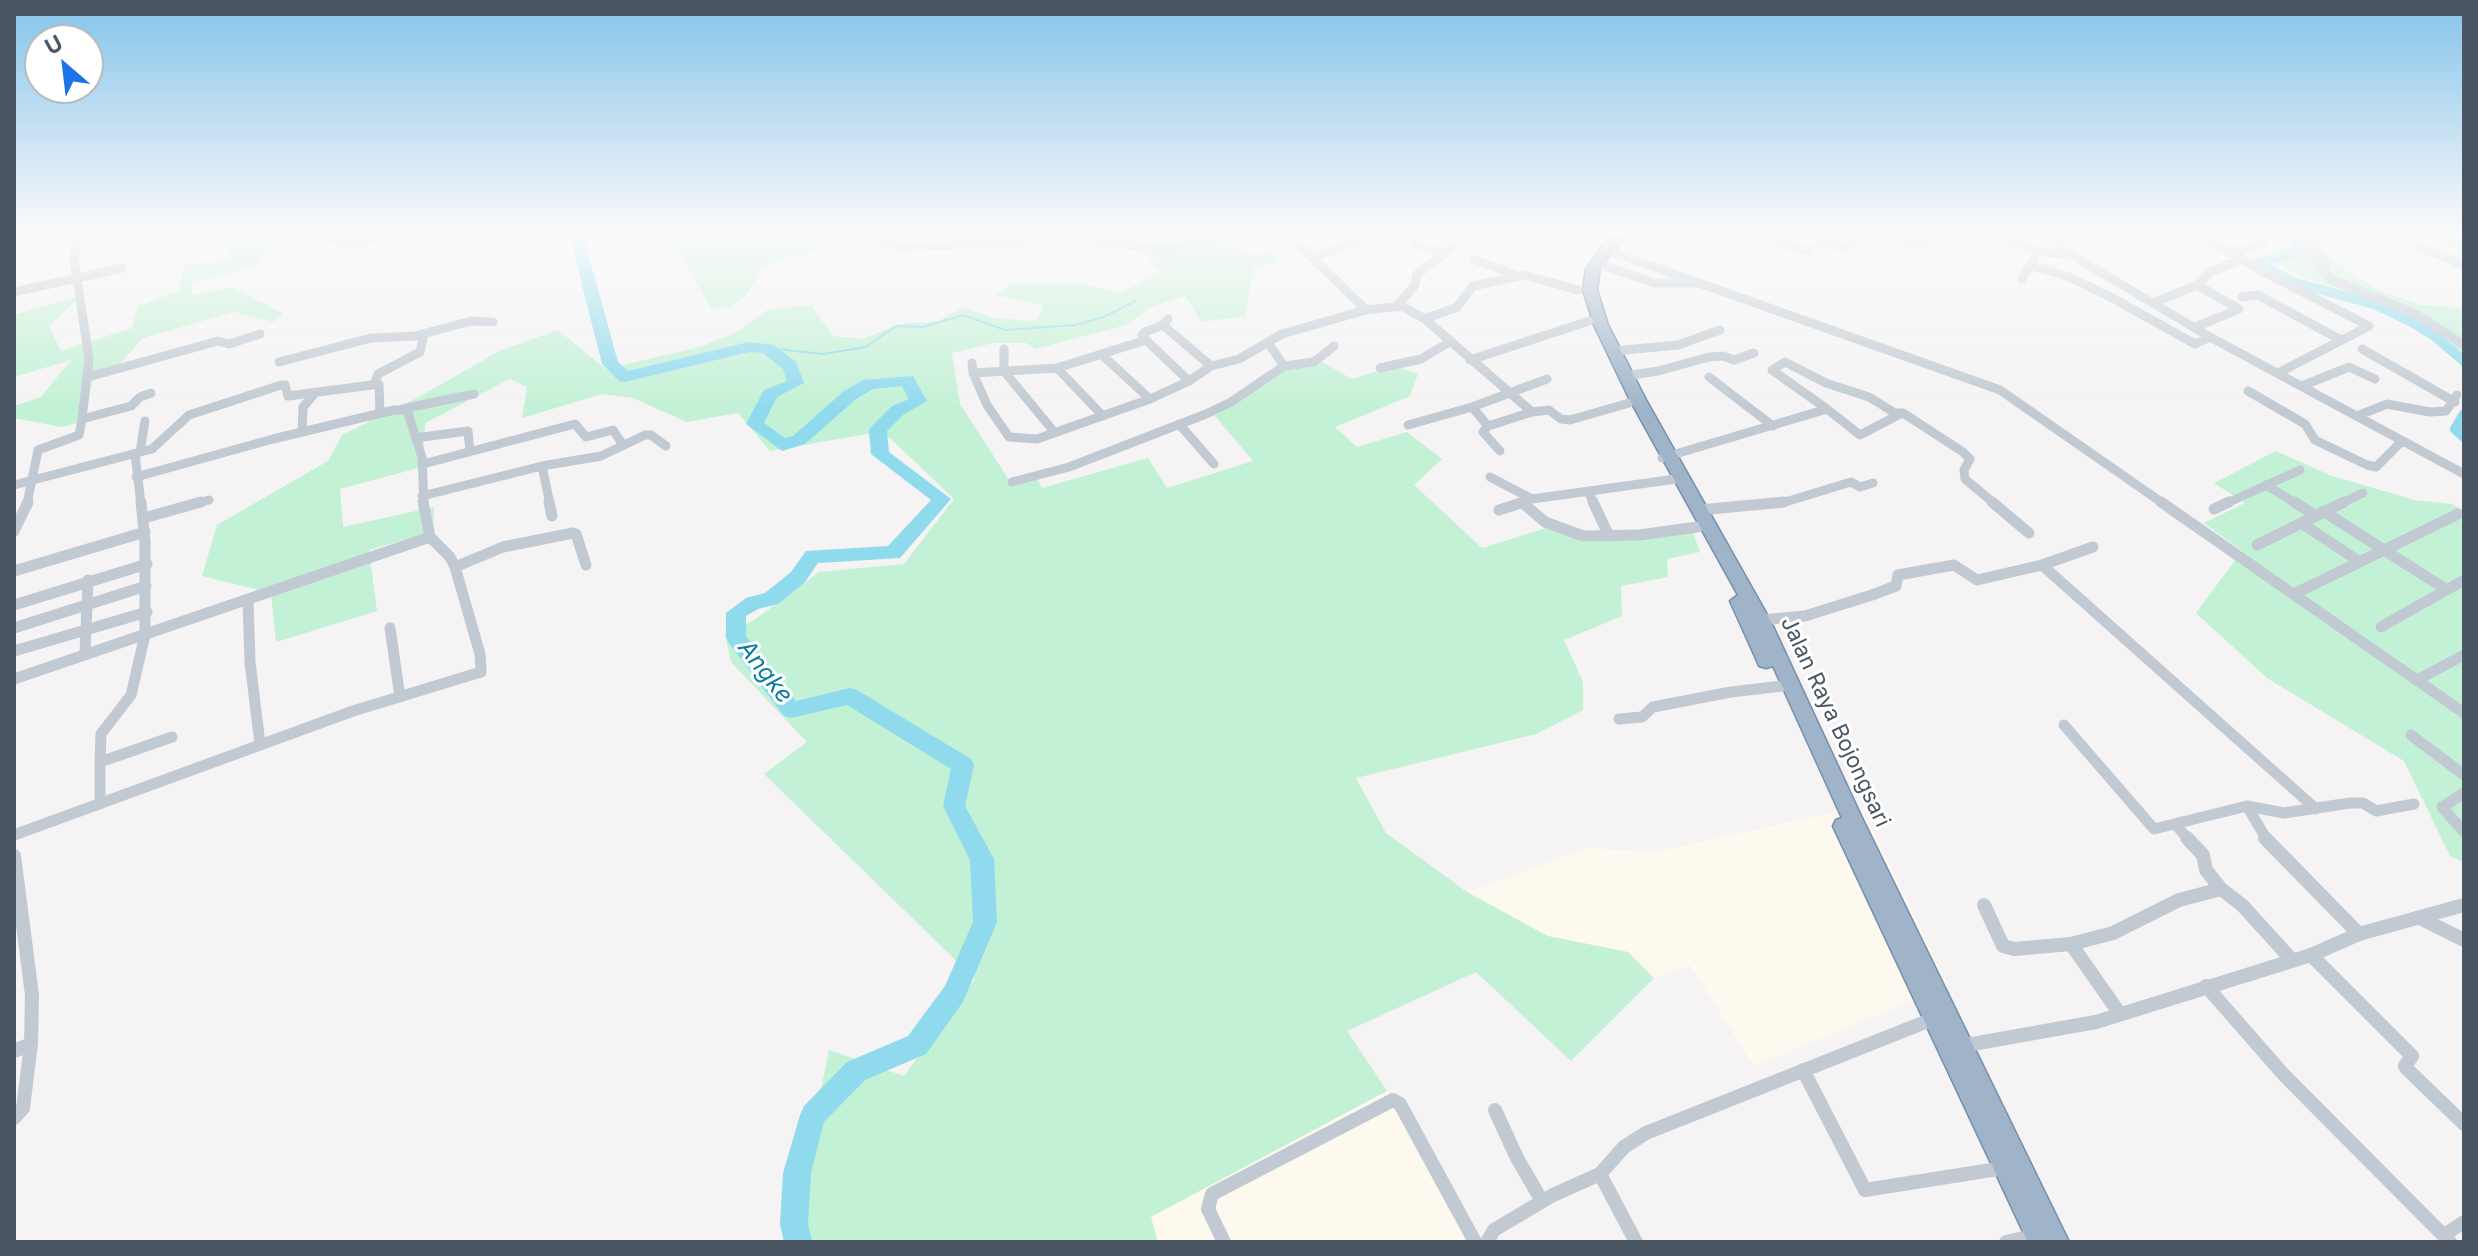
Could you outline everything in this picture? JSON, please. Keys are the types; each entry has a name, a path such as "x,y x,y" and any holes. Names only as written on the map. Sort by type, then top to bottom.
{"highway":[{"name":"Jalan Raya Bojongsari","path":"1579,293 1589,321 1629,403 1666,458"},
{"name":"Jalan Raya Bojongsari","path":"1592,293 1592,302 1625,376 1784,686 1940,1016 2004,1168 2045,1240"},
{"name":"Jalan Raya Bojongsari","path":"1699,518 1761,620 1784,686"},
{"name":"Jalan Raya Bojongsari","path":"1940,1016 1961,1046 2045,1240"}],"street":[{"path":"14,531 30,499 35,453 79,435 88,377 87,333 80,293"},
{"path":"1348,293 1366,310"},
{"path":"1397,306 1408,293"},
{"path":"1425,319 1457,307 1468,293"},
{"path":"1721,293 2000,390 2464,713"},
{"path":"2102,293 2195,344 2210,337"},
{"path":"2139,293 2210,337 2464,474"},
{"path":"2156,302 2179,293"},
{"path":"2195,327 2239,309 2210,293"},
{"path":"2278,373 2369,326 2308,293"},
{"path":"2369,293 2419,310 2464,339"},
{"path":"2369,293 2414,313 2464,345"},
{"path":"2242,297 2258,295 2341,340"},
{"path":"1146,340 1057,368 1004,371 972,368 987,405 1009,437 1037,439 1150,399 1189,381 1211,366 1239,359 1289,332 1366,310 1397,306 1425,319 1532,412"},
{"path":"1470,360 1589,321"},
{"path":"279,362 371,338 424,334 466,322 493,322"},
{"path":"1189,381 1146,340 1142,335 1145,332 1166,322 1211,366"},
{"path":"1613,351 1678,345 1720,330"},
{"path":"88,377 218,341 229,344 260,334"},
{"path":"375,383 378,374 420,352 424,334"},
{"path":"1380,368 1421,359 1451,341"},
{"path":"1269,344 1284,366"},
{"path":"1012,482 1069,467 1179,424 1231,402 1284,366 1314,362 1334,346"},
{"path":"1004,349 1004,371 1055,433"},
{"path":"2357,416 2387,404 2439,412 2451,408 2456,398 2362,349"},
{"path":"1625,376 1658,371 1709,357 1723,356 1734,360 1754,353"},
{"path":"1101,354 1150,399"},
{"path":"1903,413 1860,435 1772,368 1785,362 1839,389 1869,397 1895,413 1903,413 1969,457 1965,479 2029,533"},
{"path":"2302,386 2349,367 2375,379"},
{"path":"1057,368 1103,416"},
{"path":"1709,377 1773,426"},
{"path":"1408,425 1512,394 1547,379"},
{"path":"14,485 158,446 185,418 281,385 285,385 288,396 379,384 380,413"},
{"path":"302,432 303,407 317,391"},
{"path":"2248,391 2305,424 2315,440 2373,467 2402,441"},
{"path":"82,419 131,406 140,397 151,393"},
{"path":"136,477 302,432 474,394"},
{"path":"1500,451 1483,432 1488,426 1549,410 1561,419 1570,420 1629,403"},
{"path":"1472,407 1488,426"},
{"path":"14,835 260,744 481,672 480,654 455,567 450,557 430,537 422,496 423,464 408,413 402,409"},
{"path":"1666,458 1827,409"},
{"path":"100,804 101,734 131,695 145,635 147,564 144,518 136,477 137,453 145,421"},
{"path":"423,464 575,424 583,437 613,430 623,445"},
{"path":"1179,424 1214,464"},
{"path":"415,438 468,431 470,452"},
{"path":"422,496 542,466 601,456 645,435 651,435 666,446"},
{"path":"542,466 552,516"},
{"path":"2214,509 2300,470"},
{"path":"1490,477 1528,502 1545,522 1583,536 1609,536 1782,503 1851,482 1860,487 1873,483"},
{"path":"1499,510 1588,491 1678,479"},
{"path":"2266,485 2384,550 2447,590"},
{"path":"1588,491 1609,536"},
{"path":"2257,545 2363,493"},
{"path":"144,518 209,500"},
{"path":"2294,594 2458,514"},
{"path":"2301,523 2360,562"},
{"path":"14,571 145,532"},
{"path":"455,567 503,547 573,533 576,534 586,565"},
{"path":"14,679 430,537"},
{"path":"1761,620 1820,612 1896,586 1898,575 1954,565 1977,580 2042,565 2093,547"},
{"path":"14,605 147,564"},
{"path":"2042,565 2316,809"},
{"path":"85,654 88,580"},
{"path":"2381,627 2464,580"},
{"path":"14,628 146,586"},
{"path":"248,601 250,662 260,744"},
{"path":"14,651 147,612"},
{"path":"390,628 400,697"},
{"path":"2417,680 2464,655"},
{"path":"1619,719 1642,717 1653,707 1784,686"},
{"path":"2064,725 2154,829 2247,806 2284,813 2363,803 2376,811 2414,804"},
{"path":"2411,735 2464,775"},
{"path":"100,762 172,737"},
{"path":"2464,793 2442,807 2464,832"},
{"path":"2247,806 2254,822 2276,850 2359,934"},
{"path":"2175,824 2203,855 2206,870 2221,889 2242,905 2292,960"},
{"path":"14,856 20,938 32,995 31,1044 23,1108 14,1118"},
{"path":"1984,905 2008,949 2071,944 2113,933 2179,900 2221,889"},
{"path":"1961,1046 2068,1028 2120,1014 2311,955 2359,934 2464,905"},
{"path":"2422,919 2464,940"},
{"path":"2071,944 2120,1014"},
{"path":"2311,955 2412,1056 2405,1066 2407,1069 2464,1124"},
{"path":"2206,986 2284,1075 2447,1238 2464,1222"},
{"path":"1487,1242 1494,1230 1542,1201 1600,1174 1624,1147 1646,1133 1940,1016"},
{"path":"14,1051 31,1044"},
{"path":"1803,1070 1865,1190 2004,1168"},
{"path":"1224,1242 1208,1209 1212,1194 1393,1100 1400,1104 1475,1242"},
{"path":"1495,1110 1517,1158 1542,1201"},
{"path":"1600,1174 1636,1242"},
{"path":"2006,1242 2045,1240"}],"shaded area":[{"path":"1861,806 1948,986 1754,1066 1690,965 1654,978 1628,952 1548,936 1467,892 1588,848 1656,852"},
{"path":"1387,1091 1473,1242 1158,1242 1150,1217"}],"green space":[{"path":"174,293 243,293 283,313 273,322 234,312 143,338 119,365 94,371 84,421 62,427 14,418 14,406 41,397 71,360 14,377 14,315 82,295 49,326 61,351 132,328 138,306"},
{"path":"702,293 748,293 729,307 711,308"},
{"path":"999,293 1249,293 1245,316 1201,322 1185,296 1151,307 1126,325 1036,349 1027,343 994,343 952,353 960,404 1011,483 1035,474 1042,488 1148,458 1167,488 1253,461 1214,415 1284,368 1319,360 1352,379 1394,366 1418,374 1410,396 1335,427 1357,447 1407,432 1442,459 1414,485 1482,548 1562,523 1597,535 1690,524 1700,552 1667,559 1668,577 1621,586 1622,616 1564,640 1583,682 1583,710 1536,734 1356,778 1386,833 1467,892 1548,936 1628,952 1654,978 1571,1061 1476,972 1347,1031 1387,1091 1151,1217 1158,1242 802,1242 792,1234 829,1050 904,1076 975,979 764,774 807,742 731,662 725,634 753,621 819,572 904,564 954,499 890,438 867,434 770,451 738,413 687,422 633,398 602,394 522,418 527,387 510,379 425,423 422,467 340,489 343,527 434,507 433,531 369,550 377,611 276,642 271,593 202,576 217,525 328,461 342,435 419,397 501,350 558,330 606,369 699,347 737,332 767,310 811,305 833,336 863,339 899,324 938,321 964,307 993,318 1037,321 1044,306 996,295"},
{"path":"2350,293 2386,293 2421,305 2464,308 2464,370 2445,341 2420,323"},
{"path":"2276,451 2332,476 2415,500 2452,504 2464,511 2464,862 2450,856 2404,761 2267,678 2196,613 2242,551 2204,523 2245,503 2214,483"}],"waterway":[{"name":"Angke","path":"591,293 610,364 625,377 749,347 768,348 790,366 796,383 770,394 755,424 782,445 799,440 850,395 869,384 907,380 919,401 898,410 878,430 880,454 942,499 893,553 813,556 798,577 771,599 753,603 736,613 736,638 791,710 850,696 963,765 954,806 982,859 985,922 954,994 917,1045 856,1071 813,1115 797,1173 794,1224 798,1242"},
{"path":"2332,293 2374,304 2410,321 2433,335 2464,361"},
{"path":"768,348 823,354 866,347 896,326 923,327 963,315 1005,330 1075,325 1104,317 1136,301"},
{"path":"2464,414 2455,429 2464,437"}]}
